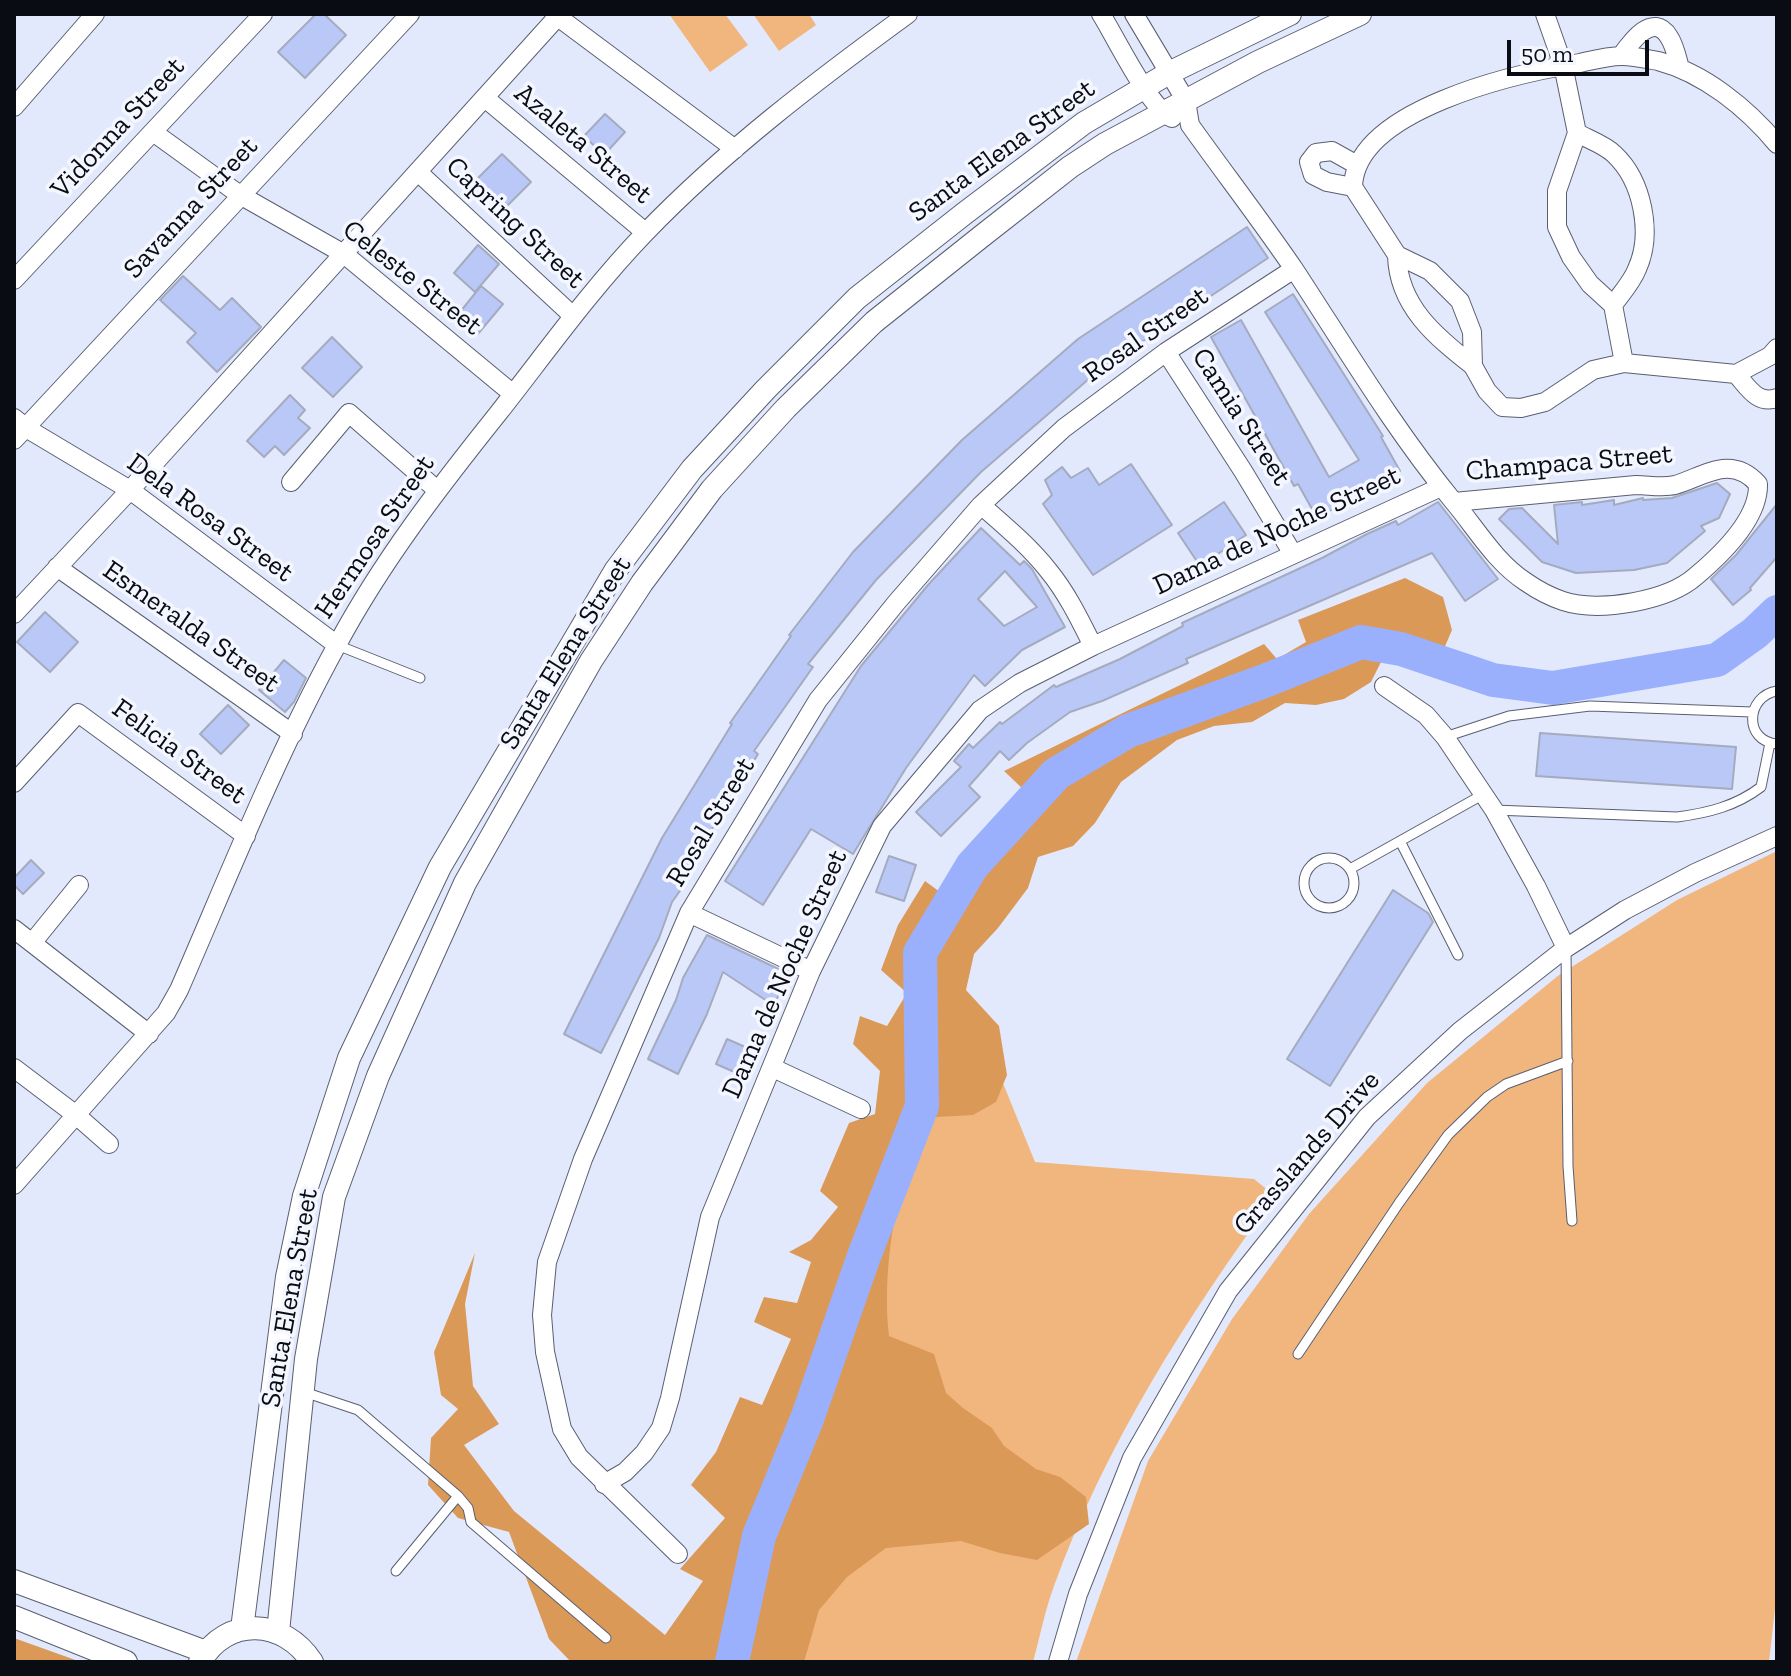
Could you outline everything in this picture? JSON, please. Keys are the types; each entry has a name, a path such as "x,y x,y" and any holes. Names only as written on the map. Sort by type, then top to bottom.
{"street":[{"path":"14,107 95,14"},
{"name":"Vidonna Street","path":"14,280 263,14"},
{"name":"Savanna Street","path":"18,429 410,14"},
{"name":"Hermosa Street","path":"14,1185 149,1034 179,990 246,836 337,645 380,572 437,490 573,316 645,232 790,103 908,14"},
{"path":"1101,14 1144,89 1163,114 1190,125"},
{"path":"1134,14 1186,101 1190,125 1294,269 1397,429 1454,502"},
{"name":"Santa Elena Street","path":"242,1629 287,1277 304,1196 349,1058 448,854 615,571 692,469 857,298 1084,123 1169,73 1290,14"},
{"name":"Santa Elena Street","path":"278,1632 302,1392 334,1197 378,1076 465,883 591,661 642,583 712,489 786,408 874,322 1070,167 1105,144 1258,62 1360,14"},
{"path":"1545,14 1563,65 1577,133 1557,191 1557,227 1571,257 1590,284 1613,305 1624,363"},
{"path":"14,614 344,254 557,15 735,149"},
{"path":"1621,56 1637,35 1648,27 1659,28 1669,36 1680,68"},
{"path":"1775,358 1736,374 1624,363 1593,370 1545,402 1521,408 1502,407 1487,391 1473,366 1427,326 1407,299 1398,273 1397,255 1353,187 1357,165 1371,144 1397,124 1445,97 1505,78 1621,56 1680,68 1713,86 1777,144"},
{"name":"Azaleta Street","path":"485,98 645,232"},
{"name":"Celeste Street","path":"153,132 240,195 344,254 513,394"},
{"path":"1577,133 1614,154 1636,187 1645,223 1645,244 1637,270 1613,305"},
{"path":"1353,187 1327,182 1313,175 1309,162 1316,153 1332,151 1357,165"},
{"name":"Capring Street","path":"418,172 573,316"},
{"path":"1397,255 1430,271 1460,301 1472,332 1473,366"},
{"name":"Rosal Street","path":"678,1554 604,1484 579,1457 562,1429 545,1352 542,1315 547,1262 583,1159 689,913 818,700 981,505 1064,428 1166,352 1294,269"},
{"name":"Camia Street","path":"1166,352 1293,554"},
{"path":"1736,374 1759,399 1768,401 1777,398"},
{"path":"291,482 349,413 437,490"},
{"name":"Dela Rosa Street","path":"18,429 130,490 337,645"},
{"name":"Champaca Street","path":"1720,468 1750,475 1758,484 1758,496 1752,510 1726,551 1690,581 1651,599 1610,605 1564,602 1524,581 1489,547 1454,502 1636,485 1660,487 1720,468"},
{"name":"Dama de Noche Street","path":"604,1484 635,1463 661,1428 710,1217 811,971 882,826 980,710 1020,683 1093,646 1441,487"},
{"path":"981,505 1021,540 1050,572 1093,646"},
{"name":"Esmeralda Street","path":"57,567 293,734"},
{"path":"1384,686 1426,715 1445,737 1489,802 1566,948"},
{"name":"Felicia Street","path":"14,783 78,713 246,836"},
{"name":"Grasslands Drive","path":"1058,1662 1078,1594 1132,1458 1228,1291 1367,1117 1460,1031 1566,948 1625,910 1695,873 1777,836"},
{"path":"32,943 79,885"},
{"path":"689,913 811,971"},
{"path":"14,929 149,1034"},
{"path":"14,1068 109,1144"},
{"path":"773,1068 861,1109"},
{"path":"14,1581 203,1657 222,1638 242,1629 254,1628 278,1632 293,1639 312,1662"},
{"path":"14,1617 126,1662"}],"lane":[{"name":"Dela Rosa Street","path":"337,645 420,678"},
{"path":"1350,869 1400,841 1489,802 1677,817 1698,815 1744,800 1761,787 1774,743 1759,736 1752,725 1752,712 1757,700 1768,692 1777,691"},
{"path":"1445,737 1509,716 1590,706 1752,712"},
{"path":"1400,841 1458,955"},
{"path":"1338,859 1350,869 1353,891 1343,903 1321,906 1309,897 1306,875 1315,862 1338,859"},
{"path":"1566,948 1568,1166 1572,1221"},
{"path":"1298,1354 1448,1135 1487,1097 1506,1084 1568,1061"},
{"path":"302,1392 358,1410 458,1496 468,1508 471,1522 606,1638"},
{"path":"396,1571 458,1496"}],"shaded area":[{"path":"669,14 725,14 748,45 710,72"},
{"path":"753,14 809,14 816,25 779,51"},
{"path":"1405,578 1443,597 1452,630 1443,651 1382,660 1371,682 1344,699 1316,705 1285,703 1252,722 1214,726 1177,740 1121,782 1095,823 1073,846 1038,857 1028,888 974,954 966,990 999,1026 1007,1075 996,1102 973,1115 937,1117 912,1131 889,1258 889,1336 934,1354 946,1393 992,1428 1004,1446 1036,1469 1060,1477 1086,1497 1089,1524 1037,1560 961,1541 886,1548 847,1577 819,1610 804,1662 571,1662 549,1639 509,1532 458,1518 428,1485 431,1438 458,1409 441,1395 434,1352 475,1253 465,1304 473,1386 499,1424 464,1445 514,1511 665,1635 703,1581 680,1569 725,1518 691,1485 716,1452 740,1397 762,1405 791,1339 754,1322 764,1297 797,1303 811,1262 789,1252 811,1240 838,1207 820,1191 849,1123 875,1114 880,1071 853,1044 860,1016 887,1026 907,993 881,970 898,925 925,881 940,892 963,857 1023,789 1004,771 1264,644 1277,659 1306,642 1298,620"},
{"path":"1777,851 1777,1591 1769,1662 1076,1662 1148,1461 1232,1319 1309,1214 1427,1083 1559,975 1677,900"},
{"path":"979,1024 1035,1162 1254,1179 1275,1196 1180,1335 1123,1433 1075,1534 1051,1595 1033,1662 732,1662 760,1536 922,1106"},
{"path":"14,1638 81,1662 14,1662"}],"building":[{"path":"316,14 324,14 346,35 305,78 278,52"},
{"path":"605,114 625,132 604,155 584,136"},
{"path":"502,154 531,182 502,211 473,183"},
{"path":"1247,227 1268,258 1112,359 981,472 876,580 808,664 813,667 754,751 758,754 682,878 687,881 672,902 659,938 601,1053 564,1034 662,838 730,723 789,635 853,552 962,440 1078,339"},
{"path":"478,245 499,264 475,292 454,273"},
{"path":"183,276 220,310 232,298 261,327 217,372 187,342 196,333 160,300"},
{"path":"481,286 503,304 477,335 456,317"},
{"path":"1293,294 1383,436 1400,471 1317,518 1298,484 1294,486 1211,337 1241,320 1329,477 1359,460 1265,312"},
{"path":"332,337 362,367 333,397 302,368"},
{"path":"290,395 305,410 298,418 310,428 284,455 275,446 264,457 247,441"},
{"path":"1131,464 1172,525 1093,575 1043,504 1052,495 1045,480 1062,467 1071,478 1088,468 1099,485"},
{"path":"1717,483 1730,494 1719,518 1701,526 1705,531 1667,563 1634,570 1576,573 1542,562 1499,519 1509,509 1522,508 1558,544 1554,505 1614,500 1614,505 1643,498 1672,498"},
{"path":"1224,502 1246,535 1200,566 1178,533"},
{"path":"1438,502 1498,579 1465,601 1432,553 1186,659 1188,663 1102,701 1070,712 1009,760 1000,751 969,786 980,797 941,836 916,812 961,767 954,761 969,744 973,748 1000,722 1002,724 1054,685 1056,687 1120,659 1183,626 1182,623 1367,534 1396,521 1398,525"},
{"path":"1777,504 1777,557 1751,590 1733,605 1711,579 1736,555"},
{"path":"981,528 1020,565 1024,561 1032,569 1065,627 1022,650 985,686 974,675 906,768 853,854 811,829 763,905 725,881 861,666 928,585","holes":["1005,571 1037,607 1004,626 978,599"]},
{"path":"45,612 78,642 50,672 17,642"},
{"path":"284,660 306,678 294,702 285,712 259,690"},
{"path":"228,705 249,725 221,754 200,734"},
{"path":"1540,733 1736,747 1732,789 1536,776"},
{"path":"889,856 916,865 904,901 876,892"},
{"path":"31,860 44,873 23,894 14,885 14,878"},
{"path":"1393,890 1428,913 1433,922 1330,1086 1287,1059"},
{"path":"707,935 791,975 773,1005 723,972 678,1074 648,1059 683,978"},
{"path":"727,1039 759,1053 748,1078 716,1064"}],"waterway":[{"path":"732,1662 759,1536 807,1419 864,1256 922,1106 920,953 972,866 1056,774 1128,731 1361,642 1401,649 1493,680 1553,688 1717,660 1755,633 1777,612"}]}
